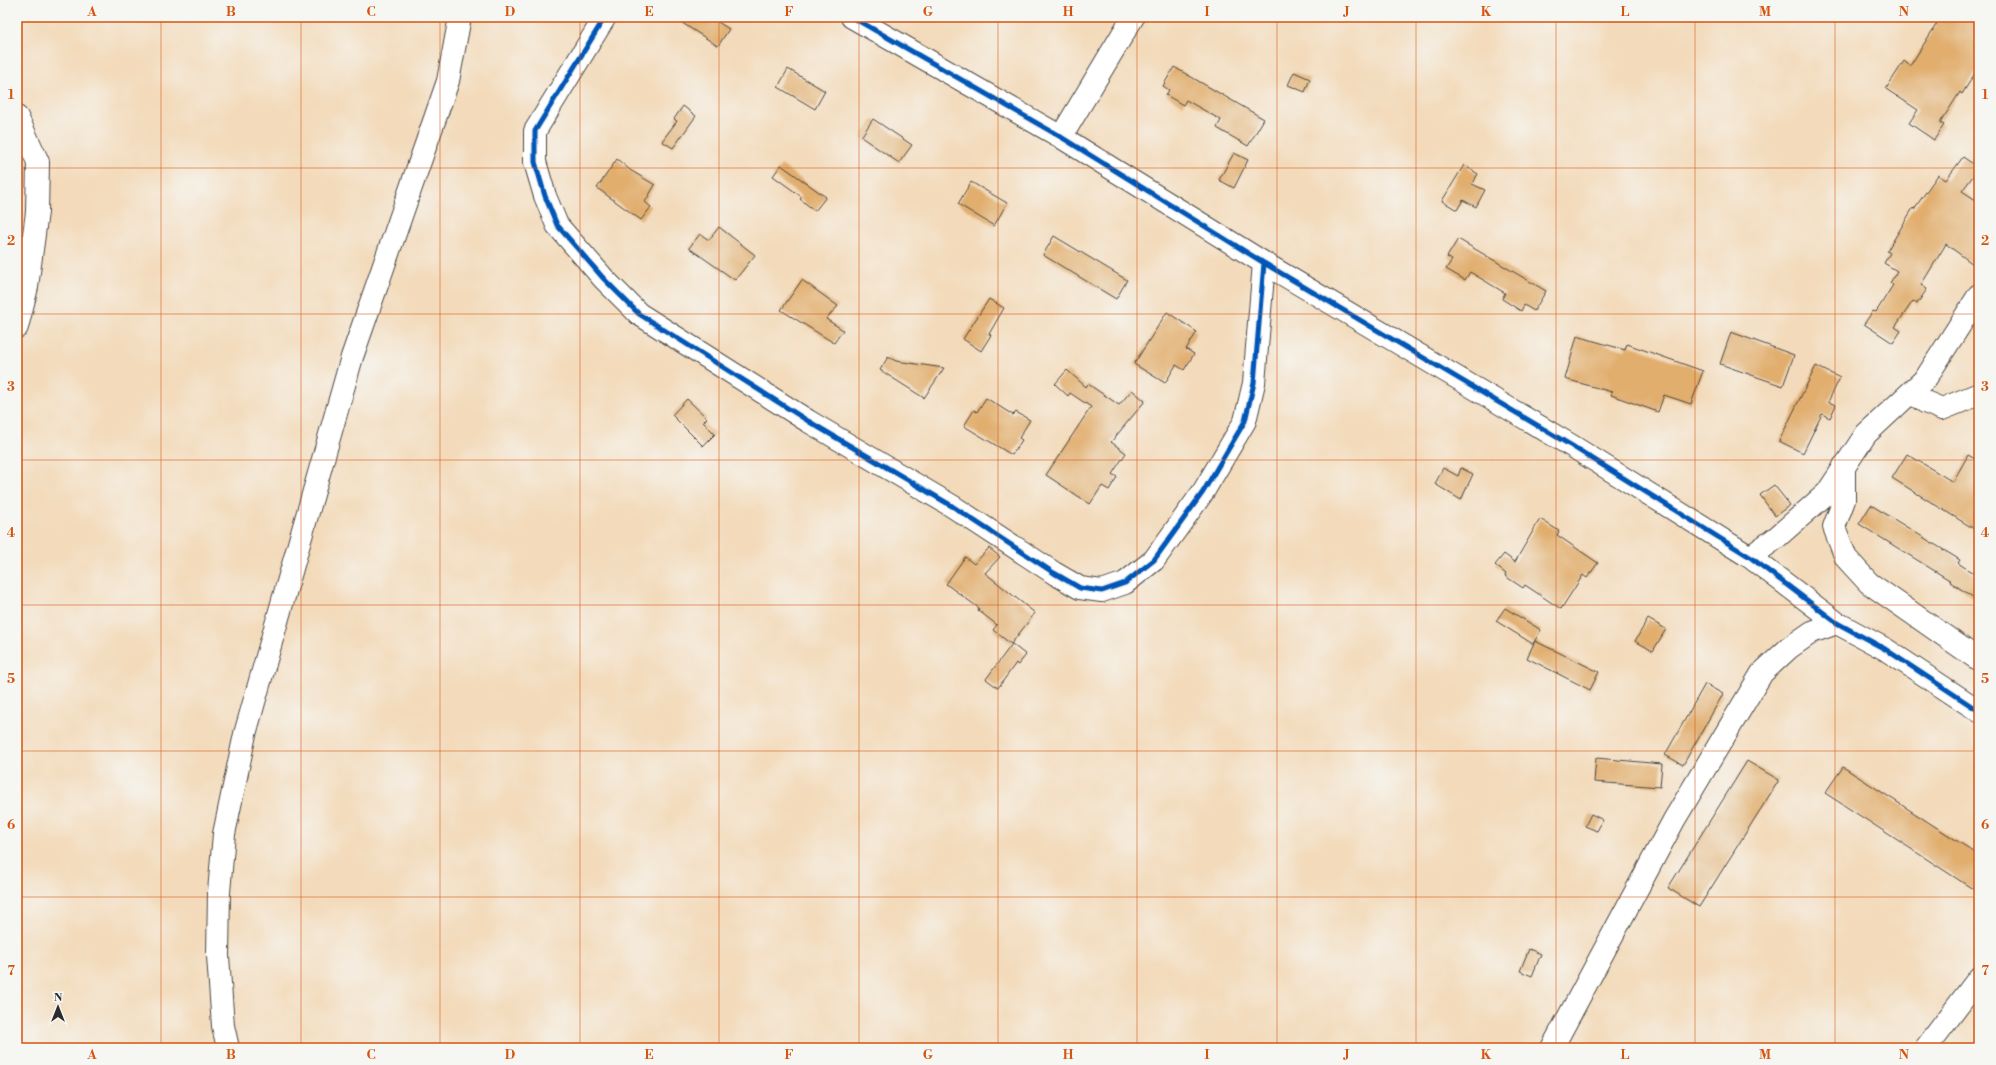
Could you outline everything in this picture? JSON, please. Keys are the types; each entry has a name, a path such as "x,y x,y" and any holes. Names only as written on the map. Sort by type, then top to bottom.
{"street":[{"path":"228,1048 223,1026 218,956 219,892 224,834 245,734 352,357 448,81 460,17"},
{"path":"605,17 535,131 535,162 545,196 557,225 604,279 639,314 808,421 952,506 1054,573 1080,588 1102,590 1125,583 1154,560 1203,492 1245,421 1254,383 1264,263"},
{"path":"852,17 1062,137 1264,263 1572,446 1750,557 1837,623 1885,649 1979,711"},
{"path":"1062,137 1133,17"},
{"path":"17,117 38,162 37,212 27,287 17,327"},
{"path":"1750,557 1776,538 1827,493 1866,434 1926,378 1979,295"},
{"path":"1910,392 1925,402 1942,409 1979,394"},
{"path":"1844,466 1844,500 1834,526 1846,558 1869,583 1979,660"},
{"path":"1552,1048 1674,820 1762,673 1789,648 1812,632 1837,623"},
{"path":"1926,1048 1979,978"}],"building":[{"path":"673,17 710,17 729,29 718,46"},
{"path":"1941,17 1979,17 1979,67 1962,94 1960,92 1940,123 1944,125 1934,140 1909,123 1918,110 1886,89 1904,61 1910,66"},
{"path":"1174,67 1264,119 1248,146 1217,128 1221,120 1186,100 1183,105 1166,95 1169,90 1163,86"},
{"path":"788,69 825,91 815,109 778,87"},
{"path":"1294,72 1310,79 1305,92 1288,85"},
{"path":"683,106 696,116 673,148 662,141 677,121 674,119"},
{"path":"873,119 912,145 899,163 861,137"},
{"path":"1234,153 1248,160 1234,188 1219,180"},
{"path":"1963,157 1979,168 1962,191 1979,202 1979,256 1973,264 1946,244 1921,285 1927,289 1917,304 1913,301 1895,327 1901,331 1893,343 1864,324 1873,311 1876,312 1893,285 1890,283 1897,271 1884,263 1890,253 1887,251 1913,208 1914,209 1938,175 1946,180"},
{"path":"617,159 630,170 655,185 645,202 651,207 641,220 597,188"},
{"path":"781,165 826,197 815,211 800,199 802,197 773,176"},
{"path":"1464,165 1478,174 1472,184 1485,190 1476,207 1463,200 1457,210 1442,201"},
{"path":"971,182 1007,203 994,226 958,204"},
{"path":"719,227 755,255 735,280 689,248 700,234 709,240"},
{"path":"1054,236 1127,280 1116,299 1043,255"},
{"path":"1458,239 1546,291 1534,311 1524,305 1521,311 1502,299 1505,293 1470,272 1465,280 1446,269 1452,260 1447,257"},
{"path":"802,280 838,306 826,319 843,330 834,343 781,310"},
{"path":"989,299 1004,308 989,334 991,335 981,351 963,339"},
{"path":"1167,312 1197,332 1186,349 1194,354 1184,370 1176,365 1165,383 1134,364"},
{"path":"1731,332 1794,355 1783,386 1720,364"},
{"path":"1577,336 1625,350 1627,344 1703,371 1691,404 1664,395 1658,412 1611,395 1612,392 1565,379"},
{"path":"888,357 896,361 944,368 924,398 880,370"},
{"path":"1816,366 1840,378 1828,402 1836,405 1830,418 1822,414 1803,453 1779,441"},
{"path":"1067,370 1086,387 1088,384 1119,405 1132,390 1145,401 1111,442 1126,453 1112,474 1117,477 1109,490 1102,486 1090,504 1046,475 1091,407 1070,393 1068,396 1055,384"},
{"path":"986,398 1013,415 1016,412 1030,420 1019,438 1022,440 1012,455 964,426 974,410 977,412"},
{"path":"687,399 707,418 703,422 715,434 703,446 672,415"},
{"path":"1907,454 1953,482 1968,455 1979,461 1979,532 1892,478"},
{"path":"1443,468 1458,476 1461,468 1473,474 1461,500 1435,484"},
{"path":"1774,485 1790,505 1775,516 1760,495"},
{"path":"1871,505 1960,560 1958,563 1979,577 1979,601 1950,582 1951,581 1859,524"},
{"path":"1540,519 1559,531 1557,535 1598,563 1587,578 1583,575 1561,609 1525,585 1523,588 1505,576 1506,574 1495,565 1504,554 1515,562"},
{"path":"989,548 1000,557 985,573 1035,613 1011,644 993,630 997,625 978,610 979,608 946,584 965,557 974,564"},
{"path":"1505,608 1541,630 1533,644 1496,621"},
{"path":"1648,619 1666,629 1653,651 1635,641"},
{"path":"1535,641 1599,672 1590,690 1527,658"},
{"path":"1012,644 1026,655 1018,665 1016,663 998,688 986,679"},
{"path":"1705,684 1723,694 1683,765 1665,755"},
{"path":"1596,758 1662,764 1660,787 1594,782"},
{"path":"1747,761 1779,780 1699,907 1668,888"},
{"path":"1843,767 1979,855 1979,893 1825,793"},
{"path":"1591,814 1603,820 1597,831 1585,826"},
{"path":"1529,949 1541,954 1532,976 1520,971"}],"cycle path":[{"path":"605,17 535,131 535,162 545,196 557,225 604,279 639,314 808,421 952,506 1054,573 1080,588 1102,591 1125,583 1154,560 1203,492 1245,421 1254,383 1264,263"},
{"path":"852,17 1061,137 1264,263 1572,446 1750,557 1837,623 1885,649 1979,711"}]}
